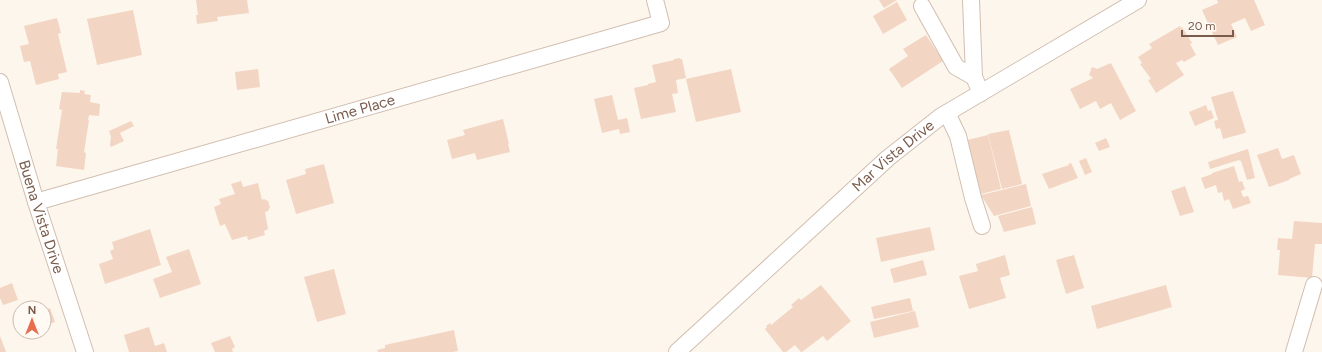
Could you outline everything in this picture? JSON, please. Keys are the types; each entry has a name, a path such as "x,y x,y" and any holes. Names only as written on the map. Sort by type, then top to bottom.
{"street":[{"name":"Lime Place","path":"36,202 661,23 655,0"},
{"path":"971,0 974,77 981,93"},
{"name":"Mar Vista Drive","path":"677,352 888,158 940,117 1138,0"},
{"path":"922,6 956,67 974,77"},
{"name":"Buena Vista Drive","path":"0,82 36,202 85,352"},
{"path":"947,113 958,136 973,198 982,226"},
{"path":"1294,352 1314,285"}],"building":[{"path":"196,0 247,0 249,13 217,17 218,21 197,24 196,15 198,15"},
{"path":"879,0 897,0 884,8"},
{"path":"1217,0 1254,0 1265,25 1251,31 1245,18 1231,24 1237,37 1218,45 1202,10 1218,3"},
{"path":"897,2 907,20 883,34 873,16"},
{"path":"133,10 142,55 97,65 87,19"},
{"path":"57,18 61,33 58,34 67,72 58,74 59,79 36,85 30,61 24,62 20,46 29,44 24,26"},
{"path":"1180,26 1192,43 1190,44 1196,55 1184,62 1182,60 1176,63 1184,75 1156,93 1148,80 1151,79 1140,64 1142,63 1138,57 1152,48 1149,44"},
{"path":"926,35 943,61 902,88 889,69 908,56 903,49"},
{"path":"680,58 682,59 686,78 676,80 678,93 672,94 676,112 641,119 634,88 656,82 652,65"},
{"path":"1111,63 1136,111 1120,120 1111,103 1100,109 1096,101 1080,109 1070,89 1093,78 1089,75 1092,67 1097,69"},
{"path":"258,69 260,87 237,90 235,72"},
{"path":"731,69 741,112 696,122 686,79"},
{"path":"80,90 85,91 84,94 91,95 90,102 100,104 99,116 89,115 84,152 86,153 84,170 56,166 58,149 56,149 62,110 59,109 62,92 80,93"},
{"path":"1233,91 1246,132 1223,139 1220,128 1216,129 1214,121 1218,120 1211,97"},
{"path":"612,95 618,120 627,118 630,132 620,134 619,129 602,133 594,99"},
{"path":"1206,105 1208,111 1211,110 1214,118 1195,126 1189,112"},
{"path":"503,119 510,152 477,160 475,153 452,159 447,140 465,135 463,130"},
{"path":"131,121 134,126 120,133 124,141 111,147 111,137 109,131"},
{"path":"1009,130 1022,184 1002,189 988,134"},
{"path":"988,135 1001,189 981,194 967,140"},
{"path":"1106,138 1110,147 1099,151 1095,143"},
{"path":"1278,148 1282,159 1294,155 1301,174 1269,187 1257,155"},
{"path":"1248,149 1255,178 1247,180 1241,161 1239,160 1210,169 1208,162"},
{"path":"1086,158 1092,172 1085,175 1079,161"},
{"path":"1071,163 1078,178 1049,189 1042,174"},
{"path":"324,164 334,203 296,214 286,180 306,174 305,169"},
{"path":"1234,166 1239,182 1242,181 1245,189 1241,191 1243,197 1248,196 1251,203 1233,209 1229,199 1224,201 1222,192 1218,193 1216,185 1205,189 1201,178"},
{"path":"241,181 243,187 258,183 262,200 264,199 268,201 270,207 268,211 265,212 268,229 264,231 265,235 248,240 247,236 232,240 225,224 220,226 214,207 221,204 219,199 235,194 231,184"},
{"path":"1026,184 1031,206 994,216 981,195"},
{"path":"1185,186 1194,212 1180,216 1171,191"},
{"path":"1032,207 1036,224 1004,232 998,216"},
{"path":"1294,221 1322,223 1322,244 1315,244 1312,278 1278,275 1280,250 1277,250 1278,238 1292,239"},
{"path":"930,227 935,250 881,262 876,238"},
{"path":"150,229 161,265 105,284 99,264 113,259 110,251 114,249 112,242"},
{"path":"189,249 201,284 160,298 153,279 172,272 166,257"},
{"path":"1005,255 1010,275 1000,278 1006,298 969,309 959,276 978,271 976,264"},
{"path":"1074,255 1084,288 1066,294 1056,260"},
{"path":"923,260 927,275 894,283 890,269"},
{"path":"334,269 346,314 317,322 304,277"},
{"path":"12,283 18,300 12,300 12,302 3,305 0,298 0,288"},
{"path":"821,285 851,321 827,341 823,336 802,352 795,345 786,352 783,352 765,329 767,327 766,326 770,323 771,325 793,307 791,305 799,298 801,300"},
{"path":"1166,285 1172,307 1097,329 1091,306"},
{"path":"910,298 913,311 874,319 871,307"},
{"path":"915,311 919,327 874,338 870,322"},
{"path":"52,314 55,322 52,323"},
{"path":"149,327 155,346 164,343 167,352 129,352 124,335"},
{"path":"454,330 458,351 378,352 377,350 385,348 385,345"},
{"path":"0,336 6,352 0,352"},
{"path":"230,336 235,347 232,349 233,352 215,352 211,343"}]}
